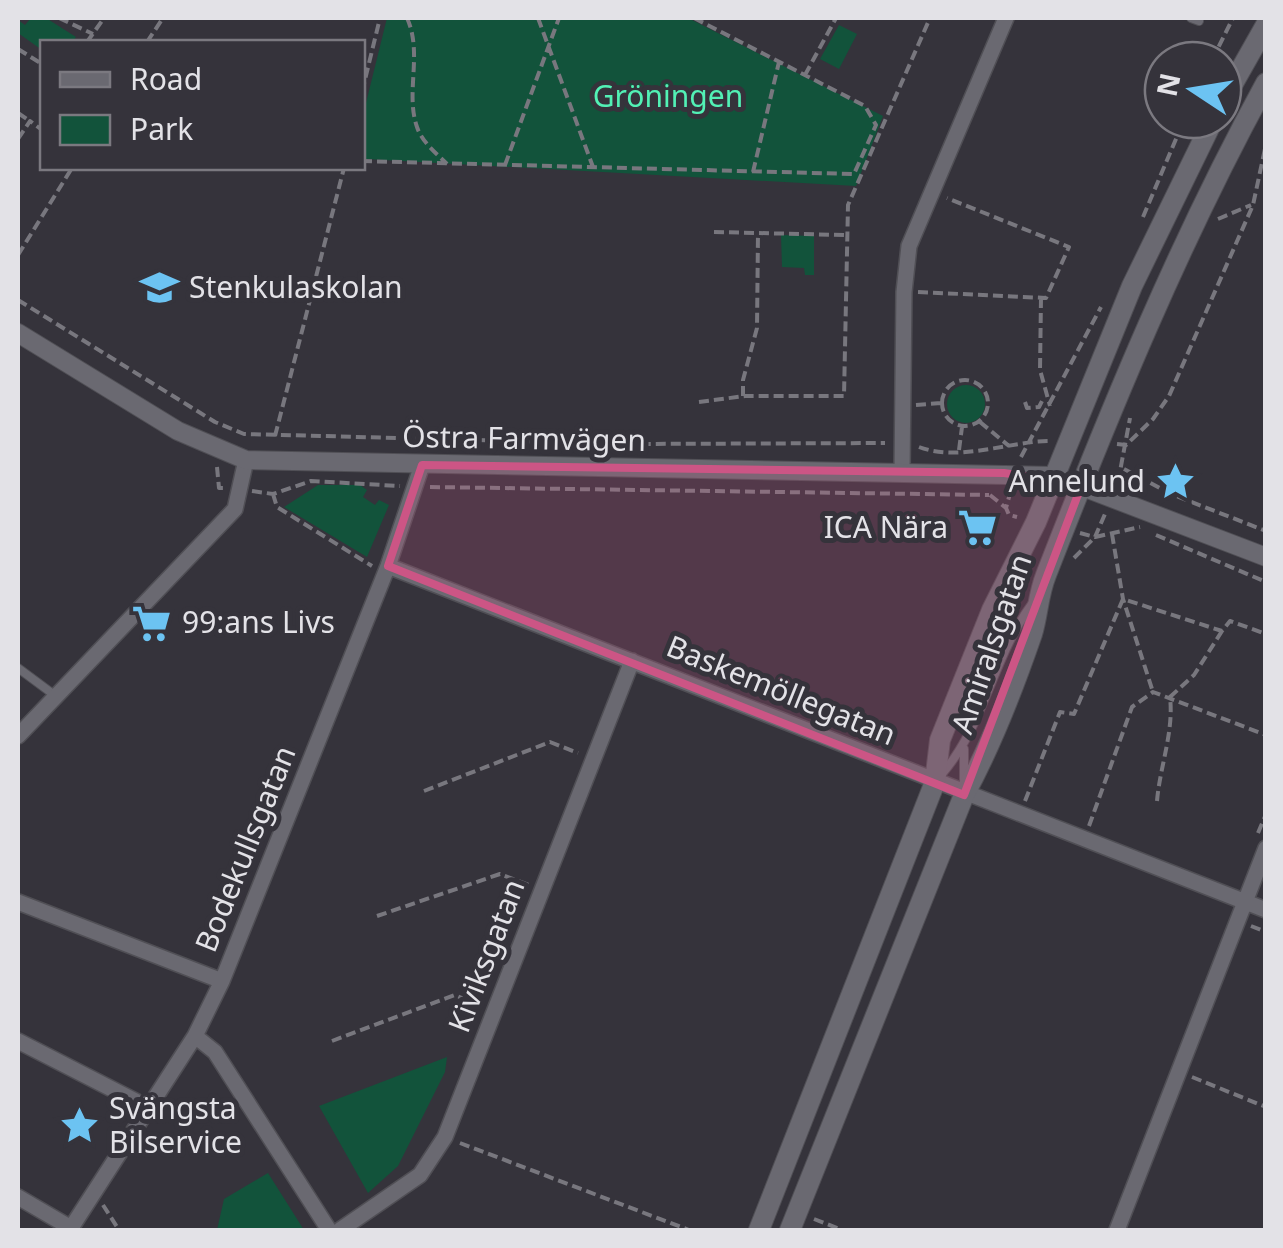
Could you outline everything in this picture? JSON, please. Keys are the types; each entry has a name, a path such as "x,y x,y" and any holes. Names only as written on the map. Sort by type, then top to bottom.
{"main road":[{"path":"1243,66 1266,25"},
{"name":"Amiralsgatan","path":"759,1230 935,782 943,732 1005,580 1066,479 1223,161 1266,83"},
{"name":"Amiralsgatan","path":"790,1230 1032,633 1066,479 1132,286 1203,140"}],"street":[{"path":"902,472 904,292 909,246 1006,18"},
{"name":"Östra Farmvägen","path":"18,333 178,431 246,460 902,472 1066,479"},
{"path":"18,736 53,694 223,522 243,490 246,460"},
{"name":"Bodekullsgatan","path":"71,1228 195,1036 222,981 386,570 422,465"},
{"path":"1066,479 1266,558"},
{"name":"Baskemöllegatan","path":"386,570 632,661 964,795 1266,910"},
{"name":"Kiviksgatan","path":"340,1230 420,1176 445,1137 632,661"},
{"path":"1117,1230 1266,848"},
{"path":"18,902 222,981"},
{"path":"195,1036 215,1052 329,1230"},
{"path":"18,1042 149,1108"},
{"path":"18,1197 71,1228"}],"lane":[{"path":"1005,580 1007,637"},
{"path":"935,782 964,749 1007,637 1038,595"},
{"path":"18,668 53,694"},
{"path":"964,749 964,795"}],"path":[{"path":"59,18 93,34"},
{"path":"88,40 104,18"},
{"path":"149,40 161,18"},
{"path":"365,80 380,18"},
{"path":"407,18 416,62 415,123 422,138 447,164"},
{"path":"538,18 592,168"},
{"path":"505,165 559,18"},
{"path":"365,161 854,174 876,125 865,106 694,18"},
{"path":"805,75 836,18"},
{"path":"698,402 743,396 844,396 848,205 930,18"},
{"path":"18,49 40,63"},
{"path":"753,172 779,62"},
{"path":"18,113 40,128"},
{"path":"18,140 30,121"},
{"path":"1140,224 1176,140"},
{"path":"1266,144 1253,205 1168,396 1153,420 1126,445 1123,469 1172,494 1266,531"},
{"path":"18,255 71,170"},
{"path":"274,436 343,170"},
{"path":"904,292 1046,298 1069,247 932,192"},
{"path":"1214,220 1253,205"},
{"path":"714,232 846,234"},
{"path":"743,396 757,328 758,233"},
{"path":"18,300 236,432 822,449 901,443 930,450 959,450 1027,441 1050,406 1108,292"},
{"path":"1025,402 1027,408 1039,407 1044,397 1041,298"},
{"path":"966,380 979,384 989,403 980,422 962,427 946,416 942,403 952,384 966,380"},
{"path":"1044,397 1050,406"},
{"path":"902,406 942,403"},
{"path":"980,422 1009,446"},
{"path":"959,450 962,427"},
{"path":"236,432 216,469 219,488 274,494 311,481 414,487 989,494 1006,508"},
{"path":"274,494 277,507 386,570"},
{"path":"1009,516 1010,527"},
{"path":"1070,563 1094,537 1137,528 1266,582"},
{"path":"1112,534 1123,599 1153,692"},
{"path":"1123,599 1222,631"},
{"path":"1025,802 1060,712 1074,714 1123,599"},
{"path":"1170,698 1194,675 1230,621 1266,634"},
{"path":"1153,692 1266,735"},
{"path":"1084,840 1132,706 1153,692"},
{"path":"1157,801 1160,767 1173,721 1170,698"},
{"path":"424,791 550,742 593,760"},
{"path":"378,916 500,874 542,890"},
{"path":"332,1041 455,996 494,1012"},
{"path":"1178,1072 1266,1107"},
{"path":"445,1137 689,1230"},
{"path":"94,1192 119,1230"},
{"path":"814,1220 842,1230"}],"highlighted area":[{"path":"422,465 1004,473 1082,484 964,795 388,566"}],"green space":[{"path":"31,18 46,18 76,37 40,40 40,49 18,33 18,20 25,25"},
{"name":"Gröningen","path":"387,18 688,18 883,116 856,186 366,159 365,107"},
{"path":"839,25 857,34 839,69 820,59"},
{"path":"781,235 814,236 814,275 805,275 804,268 782,267"},
{"path":"966,385 979,391 985,404 979,417 966,423 953,417 947,404 953,391"},
{"path":"318,485 360,485 367,490 363,497 375,505 379,500 389,505 367,557 284,507"},
{"path":"447,1057 445,1072 398,1166 368,1193 319,1106"},
{"path":"268,1173 304,1230 217,1230 224,1199"}],"place":[{"name":"Stenkulaskolan","path":"159,288"},
{"name":"Annelund","path":"1175,482"},
{"name":"ICA Nära","path":"978,528"},
{"name":"99:ans Livs","path":"152,623"},
{"name":"Svängsta Bilservice","path":"79,1126"}]}
